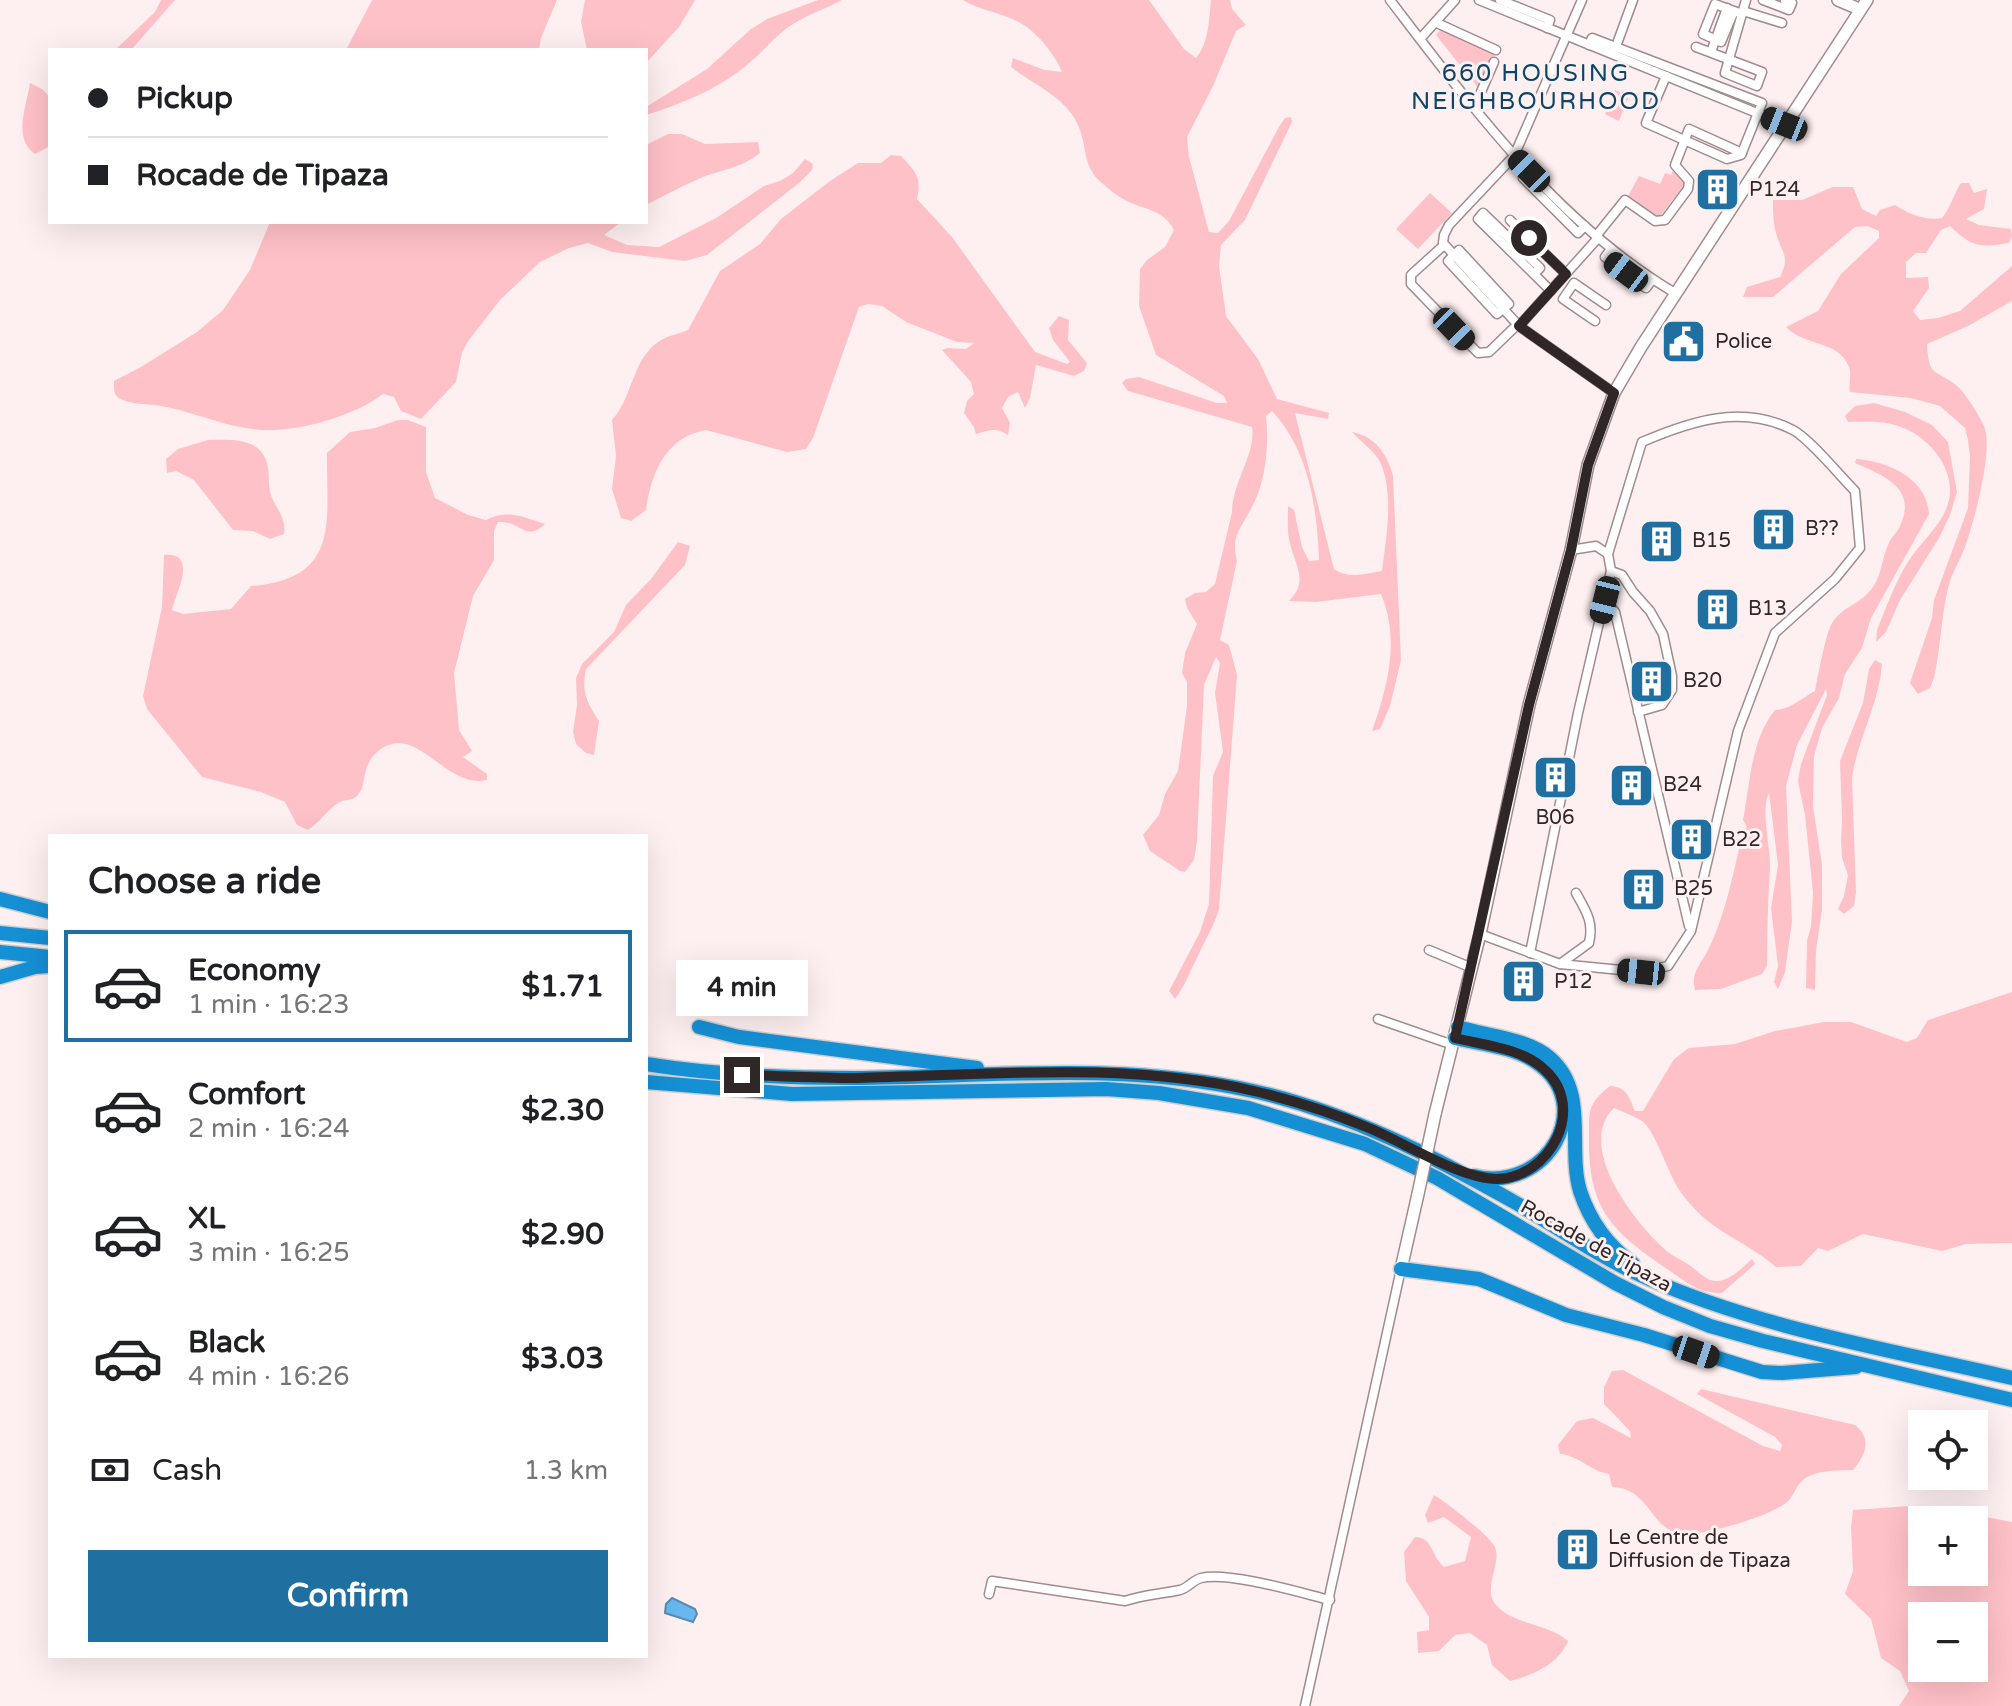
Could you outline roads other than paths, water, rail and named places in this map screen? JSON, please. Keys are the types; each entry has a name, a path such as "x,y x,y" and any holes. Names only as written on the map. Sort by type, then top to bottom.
{"highway":[{"path":"0,899 48,911"},
{"path":"3,933 48,938"},
{"path":"3,952 48,957"},
{"path":"0,977 48,966"},
{"path":"699,1027 739,1037 959,1065 1000,1074"},
{"path":"1437,1159 1482,1178 1515,1177 1532,1169 1546,1156 1556,1142 1562,1124 1563,1105 1558,1087 1548,1072 1536,1062 1455,1037"},
{"path":"1455,1037 1536,1049 1550,1058 1563,1073 1575,1111 1577,1170 1587,1208 1609,1244 1647,1275 1670,1288"},
{"name":"Rocade de Tipaza","path":"648,1064 716,1073 793,1077 1076,1071 1187,1080 1254,1091 1367,1127 1437,1159 1597,1253 1670,1288 1769,1322 2012,1378"},
{"name":"Rocade de Tipaza","path":"648,1082 792,1094 1106,1089 1159,1093 1248,1108 1365,1144 1437,1178 1594,1271 1663,1307 1710,1326 2012,1400"},
{"path":"1401,1269 1479,1279 1566,1315 1644,1335 1762,1372 1872,1366"}],"street":[{"path":"1390,0 1514,156 1611,249 1675,293"},
{"path":"1420,39 1455,0"},
{"path":"1500,0 1550,20 1547,28"},
{"path":"1433,255 1433,244 1514,156 1582,0"},
{"path":"1614,51 1633,0"},
{"path":"1711,52 1715,39 1746,0"},
{"path":"1756,15 1763,0 1789,10 1792,3 1785,0"},
{"path":"1305,1706 1435,1114 1480,934 1529,705 1571,550 1588,465 1614,393 1675,293 1863,5 1838,0"},
{"path":"1446,230 1444,245 1411,275 1410,281 1476,352 1484,354 1555,287 1625,200 1655,221 1665,220 1688,189 1689,181 1675,165 1689,129 1742,153 1762,103 1589,45 1483,1"},
{"path":"1736,11 1782,23"},
{"path":"1696,47 1729,59 1736,11"},
{"path":"1437,23 1496,50"},
{"path":"1614,51 1666,76 1784,124"},
{"path":"1474,108 1494,62"},
{"path":"1666,76 1646,123 1685,140"},
{"path":"1534,274 1540,268 1483,213 1478,219 1534,274 1555,287 1569,291"},
{"path":"1510,220 1566,274"},
{"path":"1444,245 1518,325 1614,393"},
{"path":"1595,321 1563,299 1574,283 1606,305"},
{"path":"1480,934 1530,953 1560,964 1641,972 1668,966 1691,931 1738,731 1775,633 1835,579 1860,548 1855,491 1795,431 1752,415 1687,423 1642,442 1608,554 1611,571 1578,713 1530,953"},
{"path":"1571,550 1596,546 1608,554"},
{"path":"1611,571 1622,575 1650,611 1663,634 1672,676 1672,690 1662,705 1638,712"},
{"path":"1605,600 1615,612 1691,931"},
{"path":"1560,964 1589,943 1591,920 1576,893"},
{"path":"1429,950 1472,968"},
{"path":"1378,1019 1455,1037"},
{"path":"989,1594 992,1581 1125,1601 1184,1589 1200,1578 1211,1578 1252,1581 1330,1600"}],"water":[{"path":"672,1598 695,1609 697,1614 693,1622 665,1613 666,1604"}],"place":[{"name":"P124","path":"1718,190"},
{"name":"Police","path":"1684,342"},
{"name":"B??","path":"1774,529"},
{"name":"B15","path":"1661,541"},
{"name":"B13","path":"1717,609"},
{"name":"B20","path":"1652,681"},
{"name":"B06","path":"1555,778"},
{"name":"B24","path":"1632,785"},
{"name":"B22","path":"1691,840"},
{"name":"B25","path":"1643,889"},
{"name":"P12","path":"1523,982"},
{"name":"Le Centre de Diffusion de Tipaza","path":"1577,1549"}],"district":[{"name":"660 HOUSING NEIGHBOURHOOD","path":"1536,87"}]}
